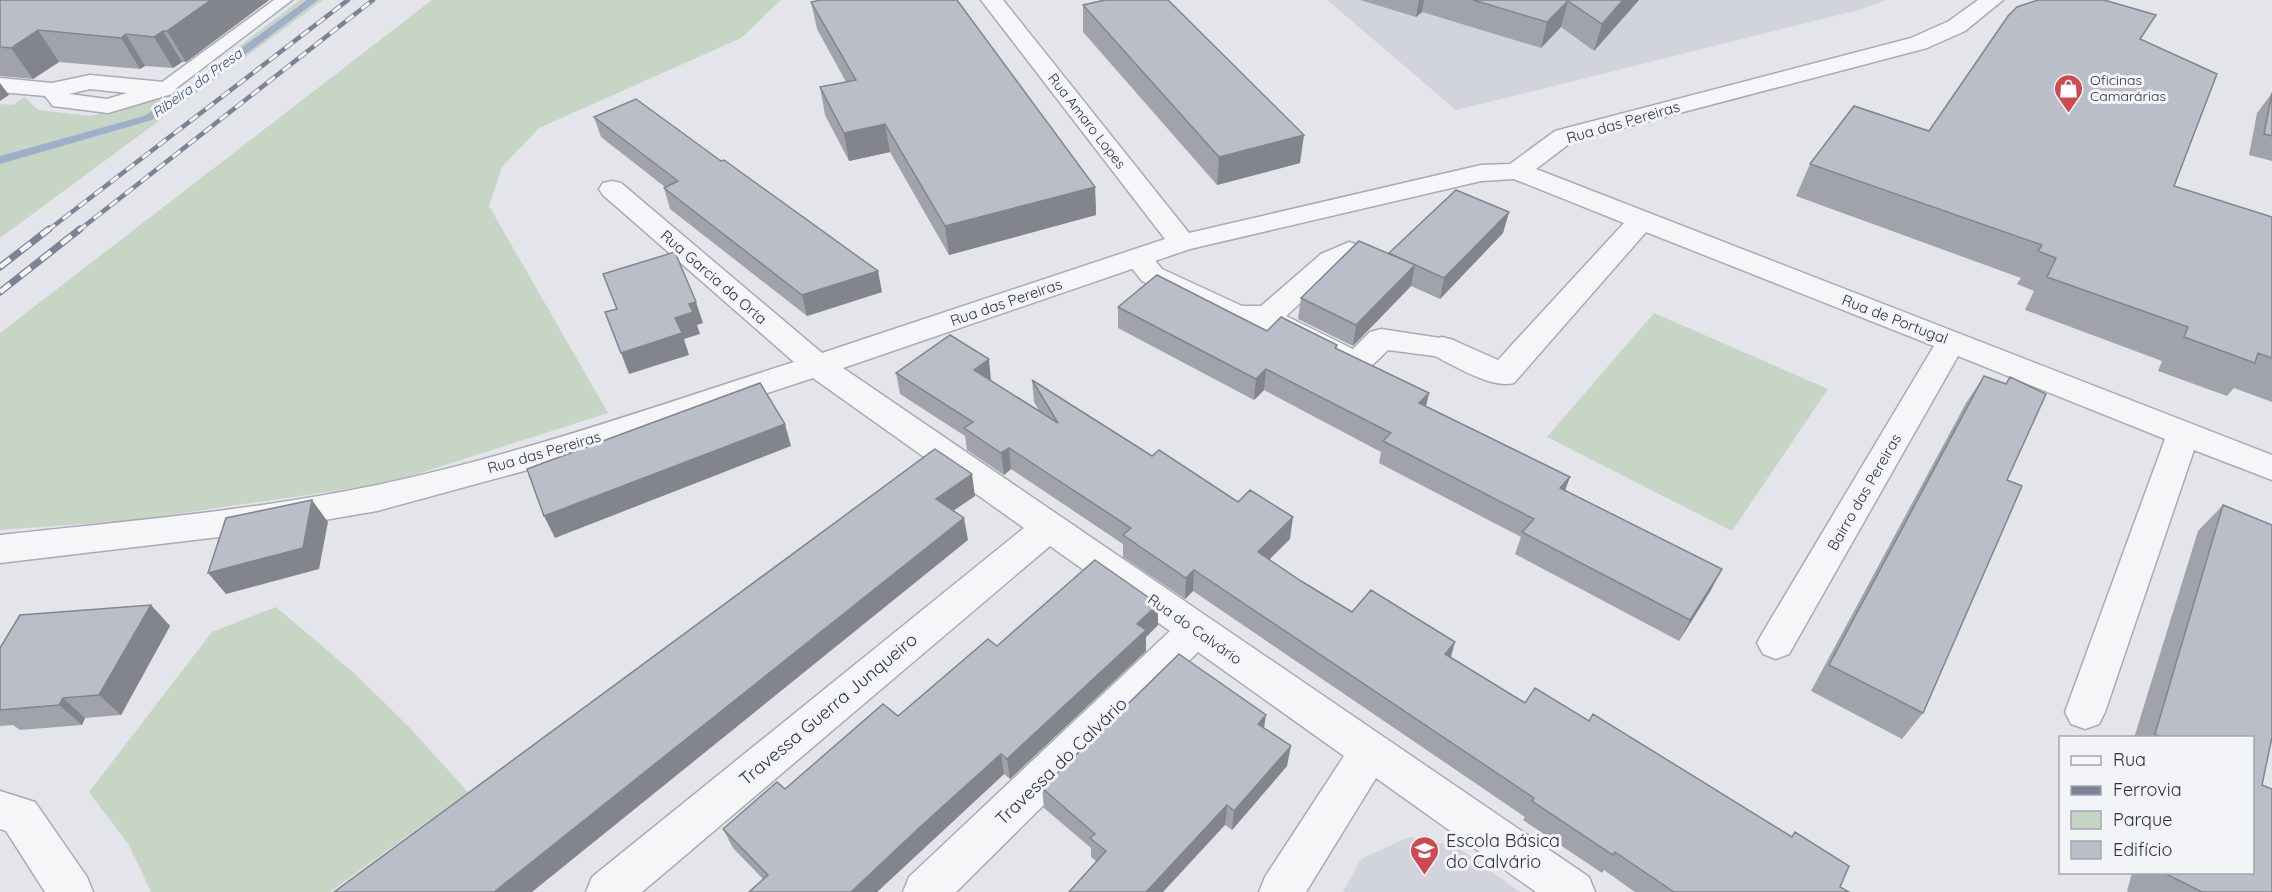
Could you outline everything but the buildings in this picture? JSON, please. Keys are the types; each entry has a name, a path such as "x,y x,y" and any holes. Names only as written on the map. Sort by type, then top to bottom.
{"street":[{"name":"Rua Amaro Lopes","path":"992,0 1182,243"},
{"name":"Rua das Pereiras","path":"0,549 236,522 377,498 545,454 1182,243 1481,173 1517,171 1564,136 1919,43 1957,26 1992,0"},
{"path":"0,85 52,90 90,82 164,89"},
{"name":"Rua de Portugal","path":"1517,171 2272,468"},
{"name":"Rua Garcia da Orta","path":"612,189 817,365"},
{"path":"1138,258 1152,275 1237,315 1266,318 1356,363 1381,339 1442,347 1503,375 1642,220"},
{"path":"1266,318 1330,260 1349,251"},
{"name":"Bairro das Pereiras","path":"1776,643 1952,341"},
{"name":"Rua do Calvário","path":"817,365 1573,892"},
{"path":"2085,712 2182,433"},
{"name":"Travessa Guerra Junqueiro","path":"608,892 1048,527"},
{"name":"Travessa do Calvário","path":"925,892 1197,629"},
{"path":"1281,892 1370,751"},
{"path":"0,810 20,816 71,892"}],"lane":[{"path":"164,89 284,0"}],"shaded area":[{"path":"1327,0 1886,0 1859,10 1456,110"},
{"name":"Escola Básica do Calvário","path":"1409,837 1456,846 1520,892 1343,892 1361,859"}],"green space":[{"path":"300,0 323,0 0,238 0,104 13,105 25,97 38,110 90,116 178,93"},
{"path":"432,0 781,0 741,38 539,128 502,167 489,206 608,413 389,483 135,520 0,530 0,333"},
{"path":"1654,313 1828,389 1732,531 1547,437"},
{"path":"276,607 355,674 411,729 468,792 330,892 151,892 129,845 89,792 212,632"}],"waterway":[{"name":"Ribeira da Presa","path":"0,160 148,118 181,97 313,0"}],"railway":[{"path":"47,231 348,0"},
{"path":"78,231 373,0"},
{"path":"0,267 49,229"},
{"path":"0,292 80,229"}],"place":[{"name":"Oficinas Camarárias","path":"2069,114"},
{"name":"Escola Básica do Calvário","path":"1425,876"}]}
